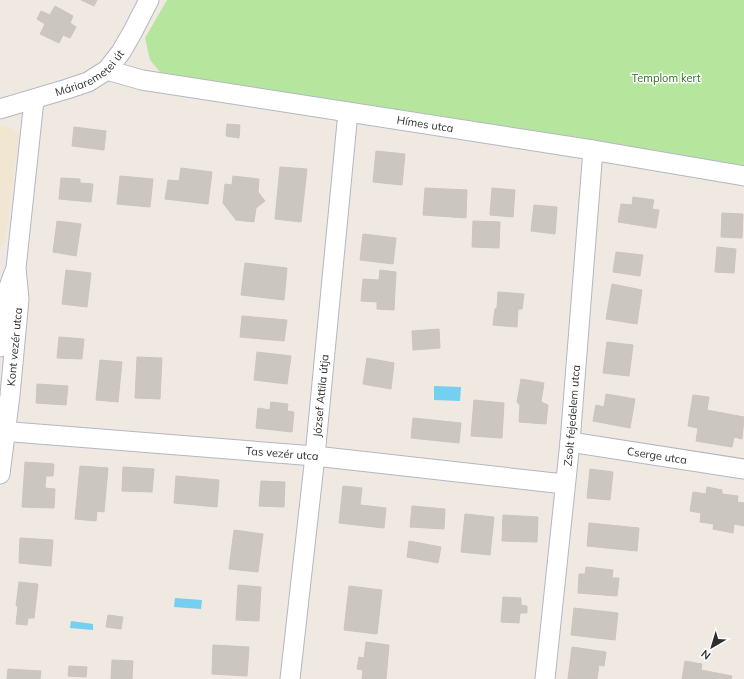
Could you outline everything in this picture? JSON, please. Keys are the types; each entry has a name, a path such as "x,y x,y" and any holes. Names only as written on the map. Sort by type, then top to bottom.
{"street":[{"name":"Máriaremetei út","path":"0,109 34,100 88,82 107,70 121,52 132,34 149,0"},
{"name":"Hímes utca","path":"107,70 142,80 593,150 744,176"},
{"name":"Kont vezér utca","path":"0,474 3,431 5,348 19,299 8,267 34,100"},
{"name":"József Attila útja","path":"290,679 315,456 348,112"},
{"name":"Zsolt fejedelem utca","path":"545,679 564,484 570,442 593,150"},
{"name":"Tas vezér utca","path":"3,431 315,456 564,484"},
{"name":"Cserge utca","path":"570,442 744,469"}],"shaded area":[{"path":"7,125 19,134 5,240 0,248 0,127"}],"green space":[{"name":"Templom kert","path":"167,0 744,0 744,169 347,106 160,72 150,60 145,38"}],"water":[{"path":"434,386 461,387 460,401 434,400"},
{"path":"175,598 202,600 201,609 174,607"},
{"path":"71,621 93,624 93,630 70,628"}],"building":[{"path":"81,0 97,0 94,6"},
{"path":"55,6 73,16 70,23 76,27 70,38 63,35 59,43 40,34 45,24 37,19 41,11 50,15"},
{"path":"227,124 240,125 239,138 226,136"},
{"path":"74,127 106,131 104,150 72,146"},
{"path":"376,151 405,154 402,185 373,182"},
{"path":"280,167 307,169 301,222 275,219"},
{"path":"181,168 212,172 208,204 165,199 168,180 179,181"},
{"path":"120,176 153,179 150,207 117,204"},
{"path":"233,176 259,179 258,192 265,201 256,208 254,222 236,220 223,203 225,184 232,185"},
{"path":"61,178 80,179 80,183 93,184 91,202 59,199"},
{"path":"425,188 467,190 466,218 423,215"},
{"path":"492,188 515,190 513,217 490,215"},
{"path":"633,197 654,200 652,209 659,210 656,228 618,222 621,204 632,205"},
{"path":"534,205 557,207 555,234 531,231"},
{"path":"722,213 743,214 742,238 721,237"},
{"path":"57,221 81,224 76,256 53,252"},
{"path":"473,221 500,222 499,248 472,247"},
{"path":"363,234 396,238 393,264 360,260"},
{"path":"717,247 736,249 734,273 715,272"},
{"path":"616,252 643,255 640,276 613,272"},
{"path":"245,263 287,268 284,300 241,295"},
{"path":"66,270 91,273 87,307 62,304"},
{"path":"380,270 396,272 394,310 377,309 377,302 361,301 363,279 379,280"},
{"path":"612,284 642,290 637,324 606,319"},
{"path":"498,292 524,294 522,309 518,309 517,327 493,325 495,309 497,308"},
{"path":"242,316 287,320 284,341 240,337"},
{"path":"439,329 440,348 413,350 412,331"},
{"path":"59,337 84,339 82,359 57,358"},
{"path":"607,342 633,345 629,376 603,373"},
{"path":"257,352 291,356 287,384 254,380"},
{"path":"137,357 162,358 160,399 135,398"},
{"path":"367,358 394,363 391,389 363,384"},
{"path":"100,360 122,362 118,402 96,400"},
{"path":"521,379 544,383 541,402 548,405 546,424 519,422 520,405 517,402"},
{"path":"37,384 68,386 66,405 36,403"},
{"path":"606,394 635,399 630,428 593,421 596,405 604,407"},
{"path":"693,395 709,397 707,410 744,417 742,439 734,437 732,447 696,441 698,428 688,426"},
{"path":"474,400 504,403 502,438 471,436"},
{"path":"271,402 288,404 287,411 294,412 292,432 256,428 258,408 270,410"},
{"path":"413,418 461,423 459,443 411,438"},
{"path":"25,462 54,464 53,476 46,476 45,488 55,489 54,508 22,507"},
{"path":"80,466 108,468 104,512 97,511 96,521 75,519"},
{"path":"123,467 154,469 152,492 122,491"},
{"path":"590,469 613,472 610,500 587,498"},
{"path":"176,476 219,480 217,507 174,503"},
{"path":"261,481 285,482 284,507 259,506"},
{"path":"343,486 362,488 360,505 386,508 384,528 339,523"},
{"path":"707,487 722,490 722,494 738,496 737,502 744,503 744,526 734,524 733,533 713,529 714,524 700,522 701,513 690,511 693,492 706,494"},
{"path":"412,506 445,509 444,529 410,527"},
{"path":"465,514 494,517 490,555 461,552"},
{"path":"503,515 538,517 537,542 502,541"},
{"path":"589,523 639,528 637,551 587,546"},
{"path":"234,530 263,534 258,572 229,569"},
{"path":"20,538 53,540 51,566 19,563"},
{"path":"409,541 441,547 438,563 407,557"},
{"path":"586,567 613,570 612,578 619,578 617,596 578,593 579,574 585,574"},
{"path":"19,582 38,584 34,618 28,618 27,625 16,624 18,606 16,606"},
{"path":"238,585 261,587 259,621 236,620"},
{"path":"349,586 382,590 377,634 344,630"},
{"path":"503,597 521,598 521,605 527,606 527,613 520,613 519,623 501,622"},
{"path":"574,608 618,613 615,640 571,635"},
{"path":"108,615 123,617 121,629 106,627"},
{"path":"366,642 389,645 386,679 362,679 363,670 357,669 359,657 364,658"},
{"path":"213,645 249,647 247,676 212,674"},
{"path":"572,647 606,652 604,666 599,665 597,679 568,679"},
{"path":"112,660 133,661 132,679 111,679"},
{"path":"685,661 702,664 701,670 732,676 731,679 682,679"},
{"path":"69,666 87,667 86,677 68,676"},
{"path":"8,669 41,671 40,679 7,679"}]}
